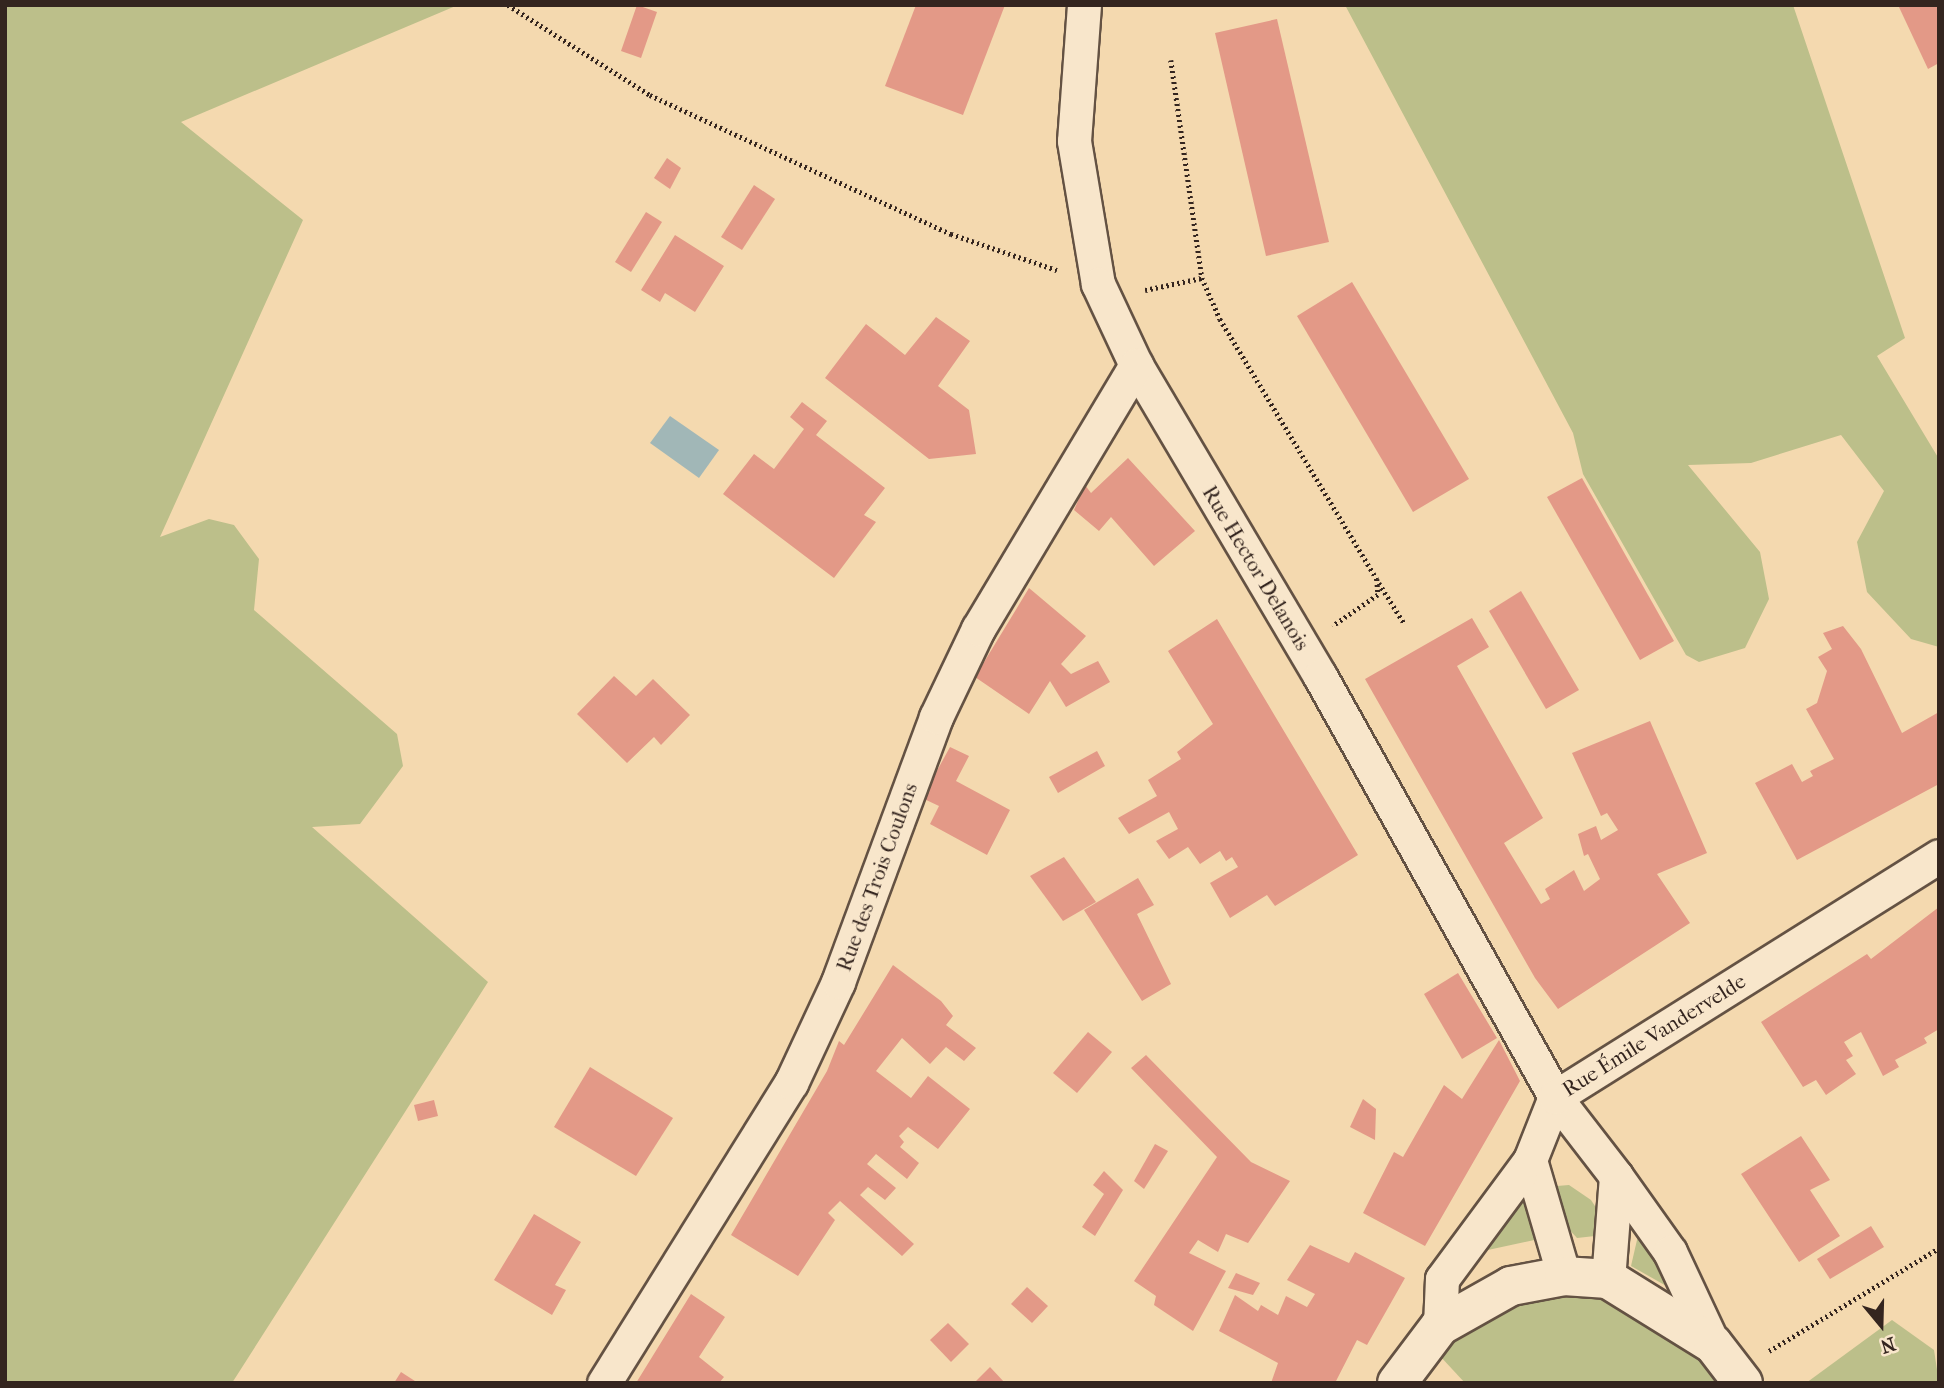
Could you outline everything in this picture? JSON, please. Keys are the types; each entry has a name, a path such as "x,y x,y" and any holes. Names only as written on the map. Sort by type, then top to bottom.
{"main road":[{"path":"1397,1383 1440,1326 1511,1286 1564,1276 1608,1279 1730,1366"}],"street":[{"name":"Rue Hector Delanois","path":"1084,5 1074,141 1101,292 1136,365 1301,644 1555,1097 1670,1252 1730,1366"},
{"name":"Rue des Trois Coulons","path":"604,1383 791,1083 838,982 936,717 978,628 1136,365"},
{"name":"Rue Émile Vandervelde","path":"1440,1326 1442,1279 1530,1160 1555,1097 1939,856"},
{"path":"1530,1160 1564,1276"},
{"path":"1608,1279 1616,1176"}],"path":[{"path":"508,5 650,95 951,234 1101,292 1202,278"},
{"path":"1171,60 1202,278 1220,319 1404,623"},
{"path":"1301,644 1367,608 1378,595 1377,579"},
{"path":"1730,1366 1939,1248"}],"green space":[{"path":"5,5 458,5 181,122 303,220 160,537 209,519 234,525 259,559 254,610 397,734 403,766 360,824 312,827 488,982 232,1383 5,1383"},
{"path":"1345,5 1793,5 1905,338 1877,356 1939,459 1939,647 1911,639 1867,592 1857,542 1884,491 1841,435 1751,463 1688,465 1760,552 1769,599 1745,648 1699,662 1686,655 1583,474 1573,433"},
{"path":"1569,1185 1591,1200 1604,1220 1595,1236 1577,1238 1566,1226 1557,1186"},
{"path":"1524,1187 1539,1239 1474,1253"},
{"path":"1640,1227 1677,1292 1631,1266"},
{"path":"1608,1279 1743,1383 1465,1383 1427,1342 1440,1326"},
{"path":"1892,1320 1934,1350 1939,1383 1806,1383"}],"shaded area":[{"path":"670,416 719,450 699,478 650,443"}],"building":[{"path":"637,5 657,12 641,58 621,51"},
{"path":"916,5 1005,5 963,115 885,86"},
{"path":"1898,5 1939,5 1939,63 1928,69"},
{"path":"1277,19 1329,242 1266,256 1215,33"},
{"path":"667,158 681,168 670,189 654,178"},
{"path":"754,185 775,199 742,250 721,237"},
{"path":"646,212 662,222 631,272 615,262"},
{"path":"675,235 724,266 695,312 665,293 660,302 641,290"},
{"path":"1352,282 1469,479 1413,512 1297,316"},
{"path":"936,317 970,341 938,386 969,410 976,454 929,459 825,378 866,324 905,355"},
{"path":"802,402 827,421 816,435 885,488 864,515 876,522 834,578 723,494 754,454 774,469 804,429 790,417"},
{"path":"1128,458 1195,531 1154,566 1111,517 1099,531 1074,510 1085,485 1091,493"},
{"path":"1582,478 1674,641 1640,660 1547,497"},
{"path":"1029,588 1086,636 1061,664 1071,674 1098,661 1110,682 1066,707 1050,681 1029,714 975,677"},
{"path":"1521,591 1579,690 1546,709 1489,611"},
{"path":"1472,618 1489,647 1457,666 1543,818 1504,843 1541,904 1550,899 1545,889 1574,870 1584,891 1600,879 1588,854 1584,856 1578,834 1596,826 1601,840 1618,830 1607,813 1601,816 1572,753 1650,721 1707,853 1657,874 1690,923 1558,1009 1535,978 1365,679"},
{"path":"1217,619 1358,855 1275,906 1267,895 1230,918 1210,883 1238,867 1232,857 1226,861 1220,851 1200,864 1188,847 1169,859 1156,841 1178,829 1169,812 1129,834 1118,818 1157,796 1148,780 1181,759 1177,752 1213,724 1168,651"},
{"path":"1843,626 1861,649 1902,733 1939,712 1939,784 1797,860 1755,783 1792,764 1802,782 1813,776 1810,771 1834,759 1806,709 1817,703 1827,671 1818,657 1832,649 1823,633"},
{"path":"614,676 636,696 653,679 690,715 661,745 654,737 627,763 577,714"},
{"path":"950,747 969,756 956,781 1010,810 987,855 930,824 939,806 922,798"},
{"path":"1097,751 1105,766 1058,793 1049,777"},
{"path":"1064,857 1096,902 1063,921 1030,876"},
{"path":"1138,878 1154,905 1137,914 1171,984 1142,1001 1084,910"},
{"path":"1939,907 1939,1029 1924,1038 1927,1043 1895,1060 1899,1067 1883,1076 1861,1032 1844,1042 1853,1056 1846,1060 1856,1074 1826,1095 1816,1080 1803,1087 1761,1022 1867,954 1871,959"},
{"path":"893,965 941,1001 953,1016 946,1025 976,1048 964,1061 946,1047 930,1064 902,1038 876,1071 911,1098 928,1076 970,1109 938,1149 908,1127 899,1136 904,1142 900,1147 919,1163 907,1179 876,1154 867,1164 896,1188 885,1200 868,1187 860,1195 914,1244 902,1256 840,1201 828,1213 835,1220 798,1276 731,1235 827,1071 839,1041 844,1045"},
{"path":"1458,973 1497,1038 1462,1059 1424,994"},
{"path":"1088,1032 1112,1052 1077,1093 1053,1073"},
{"path":"1499,1040 1520,1081 1425,1246 1363,1213 1394,1152 1403,1157 1444,1085 1462,1099"},
{"path":"1146,1055 1251,1162 1290,1181 1248,1243 1226,1234 1218,1252 1198,1240 1189,1253 1226,1271 1193,1331 1154,1305 1156,1296 1134,1281 1217,1157 1131,1068"},
{"path":"590,1067 673,1118 636,1176 554,1127"},
{"path":"1363,1099 1376,1109 1375,1140 1350,1127"},
{"path":"434,1100 438,1116 418,1121 414,1105"},
{"path":"1801,1136 1830,1180 1810,1190 1840,1236 1799,1262 1741,1174"},
{"path":"1155,1144 1168,1151 1144,1189 1134,1181"},
{"path":"1104,1171 1123,1190 1095,1236 1082,1227 1104,1194 1093,1185"},
{"path":"534,1214 581,1242 555,1285 566,1290 552,1315 494,1280"},
{"path":"1871,1226 1884,1247 1830,1279 1817,1259"},
{"path":"1310,1245 1349,1263 1355,1252 1405,1278 1367,1345 1357,1340 1335,1383 1271,1383 1278,1363 1219,1331 1235,1295 1258,1311 1261,1305 1278,1315 1286,1296 1307,1307 1315,1294 1287,1280"},
{"path":"1236,1273 1260,1283 1253,1295 1228,1288"},
{"path":"1027,1287 1048,1306 1032,1323 1011,1304"},
{"path":"691,1294 725,1317 699,1357 724,1377 719,1383 636,1383"},
{"path":"948,1323 969,1344 951,1362 930,1340"},
{"path":"990,1367 1005,1383 974,1383"},
{"path":"401,1372 418,1383 394,1383"}]}
